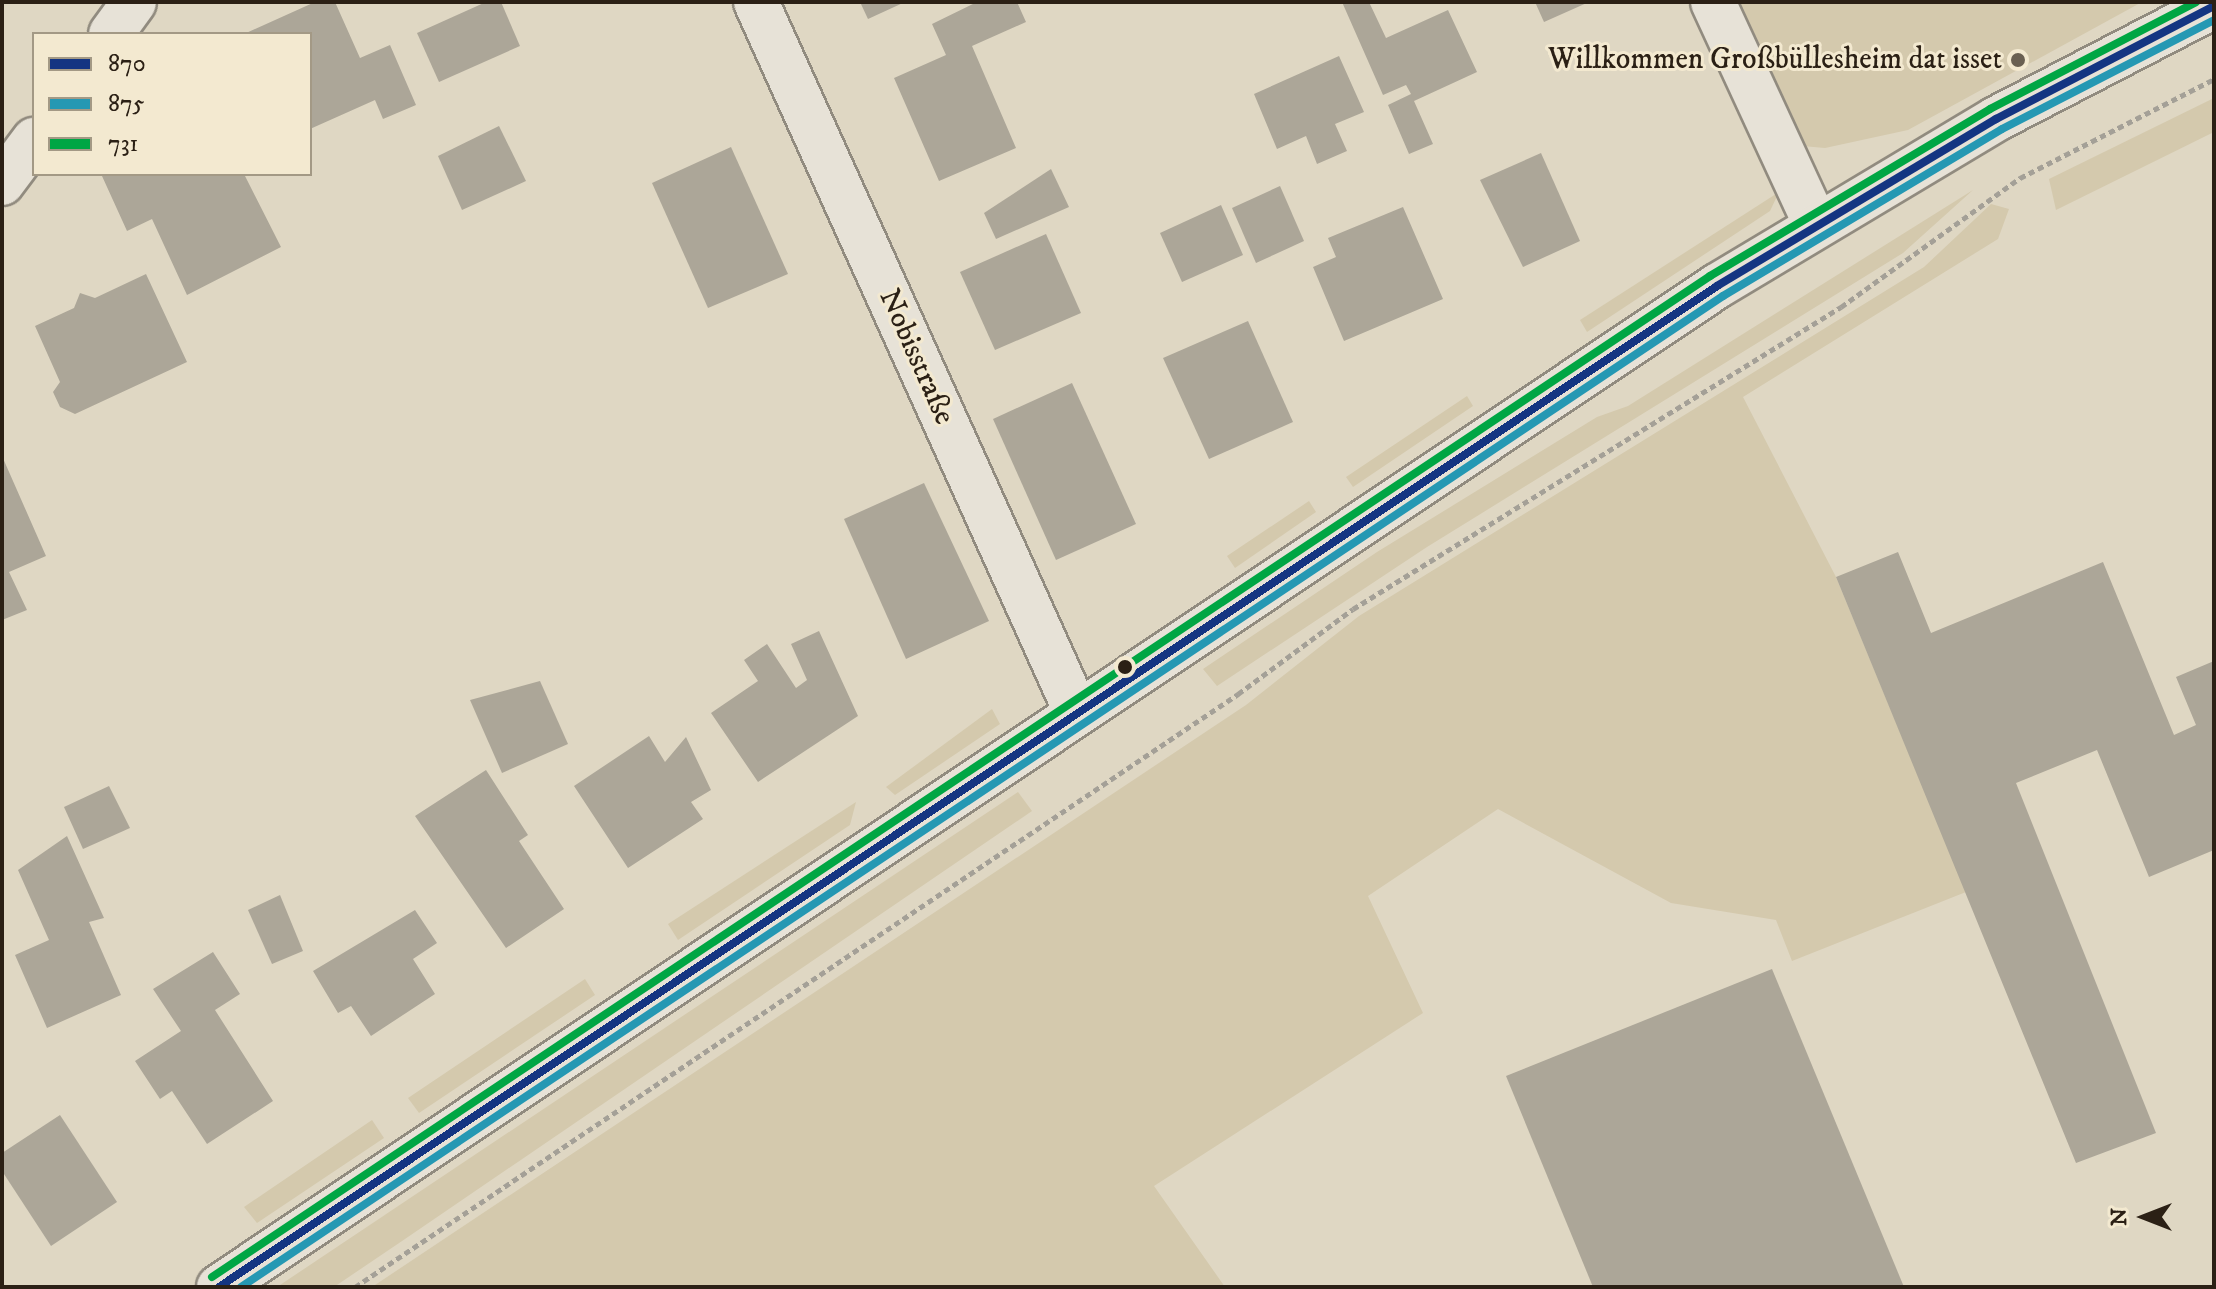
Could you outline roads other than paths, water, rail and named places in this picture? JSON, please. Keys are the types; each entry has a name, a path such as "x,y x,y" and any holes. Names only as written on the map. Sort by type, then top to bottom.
{"street":[{"path":"112,32 134,2"},
{"name":"Nobisstraße","path":"756,2 1076,711"},
{"path":"1713,2 1816,225"},
{"path":"219,1287 1076,711 1816,225 1996,119 2214,6"},
{"path":"2,183 32,143"}],"place":[{"name":"Willkommen Großbüllesheim dat isset","path":"2018,60"}]}
